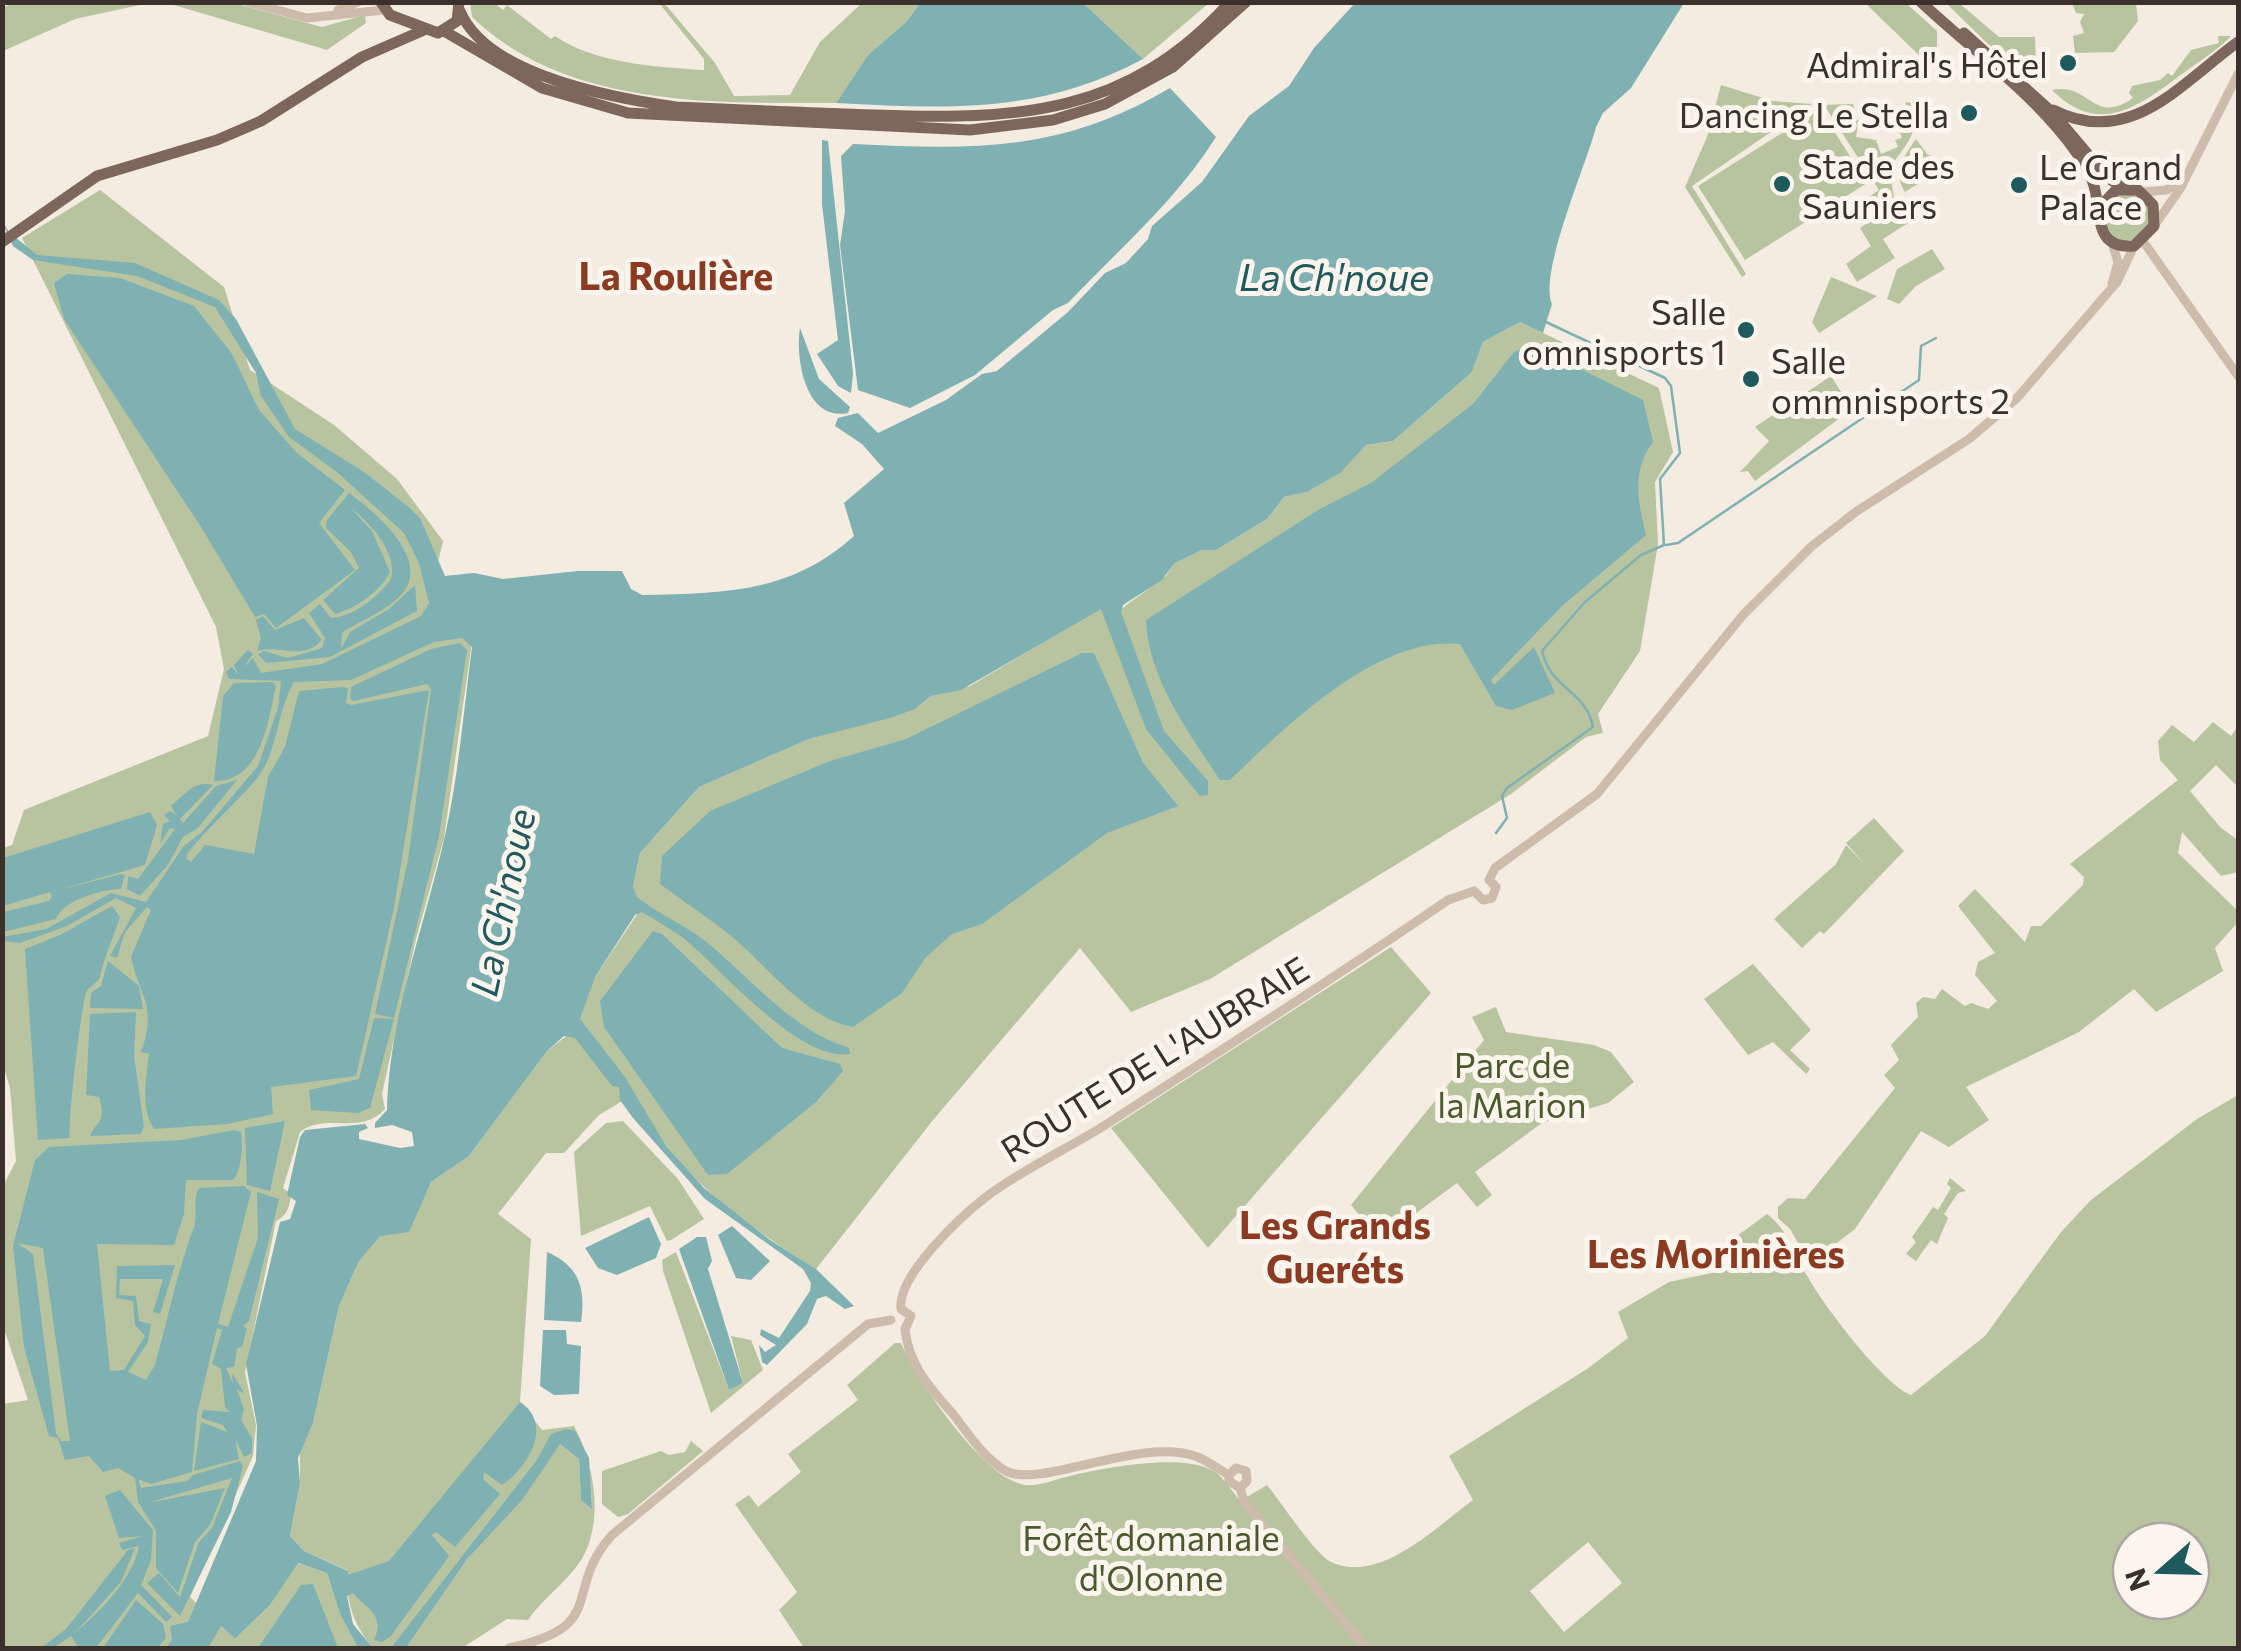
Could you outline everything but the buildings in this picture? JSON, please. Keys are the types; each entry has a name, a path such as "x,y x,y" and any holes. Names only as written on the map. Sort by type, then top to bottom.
{"main road":[{"path":"459,5 478,38 507,58 589,90 630,100 676,108 969,118 1022,114 1101,93 1166,58 1230,2"},
{"path":"378,48 424,30 444,31 542,88 628,113 678,119 984,129 1053,120 1131,92 1191,54 1246,2"},
{"path":"1921,2 2072,146 2090,175 2100,230 2112,243 2138,244 2154,226 2153,205 2143,192 2123,188 2108,178 2044,106 1932,2"},
{"path":"444,31 459,5"},
{"path":"385,9 424,30"},
{"path":"3,242 97,176 217,140 261,122 394,34 385,9"},
{"path":"2044,106 2093,124 2128,119 2238,42"},
{"path":"2098,209 2109,193 2123,188"}],"street":[{"path":"248,2 302,18 385,9"},
{"path":"330,15 358,2"},
{"path":"2154,226 2184,178 2238,74"},
{"path":"2143,192 2167,190 2184,178"},
{"path":"2111,286 2118,262 2112,243"},
{"path":"1489,880 1496,868 1597,794 1762,594 1834,528 1999,414 2032,382 2122,276 2138,244 2238,376"},
{"path":"1489,880 1496,887 1492,898 1480,899 1474,892 1477,882 1489,880"},
{"name":"ROUTE DE L'AUBRAIE","path":"902,1309 900,1294 942,1237 987,1196 1228,1048 1448,900 1474,892"},
{"path":"508,1648 540,1642 565,1628 583,1599 594,1562 612,1535 865,1326 874,1320 891,1320 902,1309 912,1319 904,1329"},
{"path":"891,1320 896,1328 904,1329"},
{"path":"904,1329 913,1364 980,1446 1006,1471 1029,1476 1147,1451 1197,1456 1228,1475"},
{"path":"1228,1475 1236,1468 1246,1471 1248,1482 1240,1488"},
{"path":"1228,1475 1229,1482 1240,1488 1244,1502 1366,1648"}],"green space":[{"path":"18,2 149,3 75,19 3,51 3,7"},
{"path":"167,3 234,3 322,27 365,15 366,23 327,50"},
{"path":"470,3 494,3 503,10 507,5 551,39 555,36 606,58 704,70 704,59 659,3 664,3 715,63 734,96 740,96 790,95 820,42 862,3 920,3 907,21 868,55 836,103 789,103 692,100 596,84 551,69 510,47 472,17"},
{"path":"1083,3 1209,3 1143,59"},
{"path":"1865,3 1906,3 1937,31 1937,50 1921,57"},
{"path":"1946,3 1959,3 1999,37 2035,37 2036,73 2042,73 2042,79 1988,44"},
{"path":"2072,3 2136,3 2138,21 2114,52 2075,53 2073,36 2084,33 2080,22 2084,14 2076,13"},
{"path":"2218,36 2231,36 2150,97 2118,112 2086,112 2052,90 2075,92 2100,106 2120,105 2133,98 2129,93 2132,86 2160,80 2168,73 2172,76 2191,50 2219,43"},
{"path":"1721,85 1773,101 1812,104 1692,186 1746,274 1742,277 1685,187 1707,137"},
{"path":"1906,102 1911,103 1915,121 1910,138 1889,169 1894,197 1861,219 1854,207 1879,190 1824,105 1853,104 1857,120 1871,119 1870,126 1858,125 1856,137 1876,140 1881,154 1898,147 1895,140 1902,138 1893,115 1904,112"},
{"name":"Stade des Sauniers","path":"1820,109 1867,183 1745,260 1698,186"},
{"path":"1916,139 1927,154 1948,165 1905,192 1900,171"},
{"path":"100,190 224,287 250,370 334,425 397,479 443,541 426,614 472,642 444,838 416,939 382,1094 385,1109 366,1121 321,1124 300,1132 283,1188 291,1194 290,1203 276,1221 245,1372 256,1425 253,1456 190,1597 235,1639 270,1605 297,1563 327,1573 340,1614 358,1648 3,1648 3,1404 28,1400 3,1326 2,1188 16,1161 10,1088 2,1061 3,848 12,845 24,810 208,736 224,669 216,627 22,238"},
{"path":"2126,193 2143,200 2150,217 2143,234 2126,241 2109,234 2102,217 2109,200"},
{"path":"1896,204 1908,223 1883,239 1895,258 1857,282 1846,264 1871,246 1860,228"},
{"path":"1932,249 1945,269 1916,286 1899,304 1887,299 1897,269"},
{"path":"1831,277 1877,296 1819,333 1812,322"},
{"path":"1520,322 1659,388 1673,452 1655,482 1658,544 1640,651 1598,714 1603,733 1586,737 1511,794 1210,979 1131,1012 1080,948 933,1120 816,1269 737,1215 689,1172 649,1122 634,1094 599,1115 564,1153 546,1153 498,1214 531,1239 520,1402 542,1430 574,1426 587,1457 551,1435 536,1461 391,1648 373,1648 360,1630 350,1603 347,1570 304,1551 290,1536 300,1483 300,1449 313,1423 339,1306 359,1261 380,1235 416,1210 431,1182 469,1156 547,1051 569,1034 595,977 638,913 633,887 640,853 699,787 809,739 890,717 919,706 931,696 970,686 1099,609 1121,609 1166,576 1175,563 1202,550 1216,550 1267,519 1284,497 1307,492 1339,473 1366,445 1393,441 1472,372 1483,342"},
{"path":"1831,376 1852,409 1755,481 1748,471 1740,472 1769,441 1755,427"},
{"path":"2213,722 2231,736 2238,726 2238,787 2216,765 2190,791 2221,828 2238,840 2238,872 2221,876 2182,832 2178,853 2238,911 2238,922 2215,948 2223,971 2156,1012 2134,989 2079,1032 1966,1087 1989,1120 1949,1147 1921,1131 1855,1229 1813,1261 1808,1260 1790,1229 1778,1218 1778,1207 1788,1198 1805,1199 1895,1088 1884,1075 1899,1060 1891,1045 1918,1017 1916,1003 1923,997 1935,999 1942,989 1965,1006 1971,1003 1988,1009 1997,1001 1975,975 1978,962 1995,953 1958,906 1975,889 2025,942 2031,926 2041,926 2083,885 2084,877 2070,864 2178,780 2160,760 2158,741 2172,725 2194,742"},
{"path":"1874,818 1904,851 1824,934 1820,931 1802,948 1774,919 1836,864 1846,845 1866,866 1846,843"},
{"path":"1391,947 1431,993 1208,1248 1111,1128"},
{"path":"1753,964 1811,1030 1790,1050 1810,1069 1806,1074 1773,1042 1748,1055 1704,999"},
{"name":"Parc de la Marion","path":"1496,1007 1506,1032 1594,1045 1611,1052 1634,1082 1608,1103 1542,1123 1475,1172 1492,1195 1477,1207 1457,1183 1393,1230 1375,1233 1351,1205 1484,1040 1472,1017"},
{"name":"Forêt domaniale d'Olonne","path":"2238,1095 2238,1648 804,1648 779,1610 797,1592 735,1504 749,1495 758,1507 801,1472 788,1454 858,1400 847,1385 895,1343 901,1343 921,1380 954,1426 991,1466 1009,1479 1030,1485 1144,1464 1202,1466 1215,1472 1240,1501 1267,1485 1324,1557 1349,1567 1368,1566 1406,1550 1473,1500 1449,1456 1587,1369 1628,1338 1618,1312 1669,1282 1745,1266 1737,1236 1767,1214 1786,1236 1809,1279 1841,1325 1886,1376 1911,1395 1985,1336 2061,1232 2091,1200 2197,1119","holes":["1588,1542 1622,1583 1564,1632 1530,1591"]},
{"path":"623,1121 678,1179 704,1219 671,1240 667,1241 650,1206 581,1236 574,1152 606,1123"},
{"path":"1950,1178 1966,1191 1958,1193 1944,1214 1948,1218 1937,1244 1931,1240 1916,1261 1906,1254 1916,1242 1912,1237 1933,1207 1938,1210 1951,1188 1947,1184"},
{"path":"676,1252 729,1390 743,1383 731,1336 751,1340 763,1370 711,1413 663,1271 662,1260"},
{"path":"691,1441 703,1451 628,1514 618,1517 602,1504 602,1471 661,1451 669,1455 685,1452"},
{"path":"560,1444 579,1459 581,1500 592,1508 590,1467 594,1523 584,1555 528,1620 507,1619 462,1648 406,1648 468,1558"}],"water":[{"path":"920,3 1083,3 1143,59 1105,77 1030,99 956,106 836,103 868,55 907,21"},
{"name":"La Ch'noue","path":"1355,3 1684,3 1631,88 1603,113 1596,127 1557,244 1550,289 1552,304 1543,333 1520,322 1483,342 1472,372 1393,441 1366,445 1340,473 1307,492 1284,497 1267,519 1216,550 1202,550 1175,563 1162,580 1123,605 1121,612 1164,731 1208,781 1208,795 1200,796 1146,729 1101,609 961,690 931,696 915,709 890,718 809,739 699,787 640,853 633,887 637,897 704,940 790,1016 849,1048 850,1054 829,1053 784,1029 682,937 642,912 635,915 595,977 580,1019 625,1077 666,1146 704,1188 770,1240 816,1269 854,1306 845,1309 826,1296 817,1299 807,1324 767,1365 762,1362 759,1345 765,1352 776,1345 760,1335 761,1329 779,1338 810,1291 811,1283 803,1269 705,1199 633,1118 620,1100 619,1087 612,1086 575,1038 564,1036 547,1051 469,1156 431,1182 409,1232 380,1236 359,1261 339,1306 313,1423 298,1458 300,1483 290,1536 304,1551 348,1571 348,1575 389,1561 520,1402 530,1411 536,1433 521,1468 502,1485 484,1472 483,1479 500,1494 455,1547 436,1532 432,1535 449,1556 391,1636 382,1642 374,1640 377,1624 373,1612 353,1593 347,1596 353,1624 373,1648 358,1648 340,1614 327,1573 298,1563 270,1605 235,1639 221,1626 208,1648 166,1648 172,1640 170,1626 188,1622 256,1461 257,1426 246,1364 280,1222 290,1219 296,1201 287,1195 300,1137 305,1130 365,1124 368,1128 359,1132 359,1139 400,1148 414,1146 412,1132 392,1125 375,1128 375,1123 387,1110 401,1004 446,831 472,647 462,638 434,642 351,680 294,682 265,767 186,858 191,862 205,845 254,854 268,777 285,747 299,691 348,688 346,703 351,705 429,690 394,908 356,1076 271,1087 273,1114 227,1124 154,1129 145,1102 149,1054 141,1052 147,1012 131,957 151,910 147,907 125,932 117,958 110,956 136,908 116,898 67,926 20,943 3,941 3,937 46,929 111,893 146,902 183,847 202,832 258,766 278,708 281,681 229,679 226,672 232,667 238,675 234,665 248,650 253,654 244,667 253,658 261,673 322,664 421,616 429,603 419,563 404,533 338,473 289,437 261,396 256,373 215,307 137,276 33,260 13,246 2,221 9,232 37,255 135,263 219,300 236,319 295,429 364,472 411,509 421,520 445,576 474,573 503,579 622,571 631,589 642,595 727,591 780,580 830,555 854,536 844,503 884,469 862,444 835,426 838,418 858,413 878,433 946,400 982,374 997,371 1068,312 1105,273 1126,263 1148,239 1152,226 1202,182 1249,116 1289,86 1314,48"},
{"path":"1170,88 1216,137 1165,204 1068,303 1053,310 975,375 910,408 858,390 840,245 845,211 841,156 853,144 939,147 1017,142 1092,125"},
{"path":"822,140 828,141 853,373 851,393 838,386 817,354 838,340 822,204"},
{"path":"67,274 120,278 194,306 232,354 259,410 297,453 345,490 319,523 355,570 276,628 264,614 255,617 203,530 64,319 54,283"},
{"path":"800,328 819,379 850,407 848,413 833,413 813,398 799,355"},
{"path":"1532,345 1643,400 1653,442 1639,476 1646,535 1562,606 1491,680 1494,685 1534,647 1555,693 1512,710 1496,706 1460,644 1429,645 1397,654 1335,689 1305,711 1230,780 1220,780 1162,684 1148,642 1146,620 1318,510 1371,483 1473,404 1514,352"},
{"path":"349,493 396,537 410,566 402,594 342,633 341,649 350,632 389,609 415,585 417,611 330,657 266,663 258,654 264,651 288,658 322,648 325,638 309,613 320,604 331,618 348,614 372,599 391,579 392,569 386,548 373,529 350,507 372,531 390,572 374,592 343,611 335,614 323,600 359,568 351,552 326,528 327,520"},
{"path":"263,616 275,630 304,618 322,640 306,650 257,651 261,638 256,620"},
{"path":"460,643 467,650 439,836 394,1018 375,1014 408,860 431,689 427,684 354,701 350,699 351,687 431,649"},
{"path":"1082,653 1094,653 1143,763 1178,806 1107,833 982,924 952,934 926,957 902,993 853,1027 835,1022 802,1002 730,935 660,884 662,856 710,811 830,761 906,739"},
{"path":"273,682 276,686 270,716 252,761 230,779 214,781 223,696 234,683"},
{"path":"237,780 198,828 183,837 168,865 140,896 127,889 128,876 138,879 175,829 170,828 160,844 163,824 170,821 164,815 170,811 177,816 171,806 195,786 213,785 180,819 183,823 216,786"},
{"path":"150,812 157,825 145,865 55,891 121,874 125,875 121,889 74,902 56,919 3,932 3,912 49,901 52,896 50,892 3,906 3,858"},
{"path":"112,906 120,917 99,979 87,990 84,1003 70,1138 38,1140 25,949"},
{"path":"653,931 662,934 782,1048 840,1064 843,1071 816,1102 727,1174 708,1175 604,1027 600,1001"},
{"path":"108,961 139,986 143,1009 90,1008 91,993 101,986"},
{"path":"136,1012 134,1056 144,1126 141,1134 91,1136 102,1114 99,1097 86,1095 90,1014"},
{"path":"374,1018 394,1019 370,1108 358,1113 311,1110 309,1090 359,1079"},
{"path":"285,1121 270,1191 247,1185 245,1128"},
{"path":"241,1132 238,1170 233,1180 186,1180 184,1214 174,1245 97,1244 110,1371 124,1370 145,1336 135,1325 133,1301 116,1298 117,1266 175,1265 160,1314 153,1312 163,1279 120,1279 119,1295 136,1296 139,1321 151,1324 148,1342 128,1372 146,1380 155,1365 194,1227 199,1188 244,1186 251,1192 218,1324 228,1327 258,1238 257,1192 279,1199 249,1321 243,1326 247,1329 242,1346 237,1349 234,1367 226,1368 233,1384 232,1373 244,1393 237,1390 244,1409 241,1420 252,1438 252,1453 244,1457 235,1439 239,1459 194,1471 201,1422 227,1432 223,1425 201,1418 203,1410 230,1412 225,1407 221,1369 212,1364 222,1330 217,1328 197,1414 192,1472 151,1484 138,1479 141,1488 187,1481 193,1475 240,1461 243,1466 231,1512 180,1616 147,1583 159,1573 180,1597 199,1542 212,1528 232,1478 147,1503 225,1488 210,1525 195,1542 178,1593 156,1568 156,1531 138,1502 135,1478 118,1468 103,1472 89,1456 65,1460 58,1438 49,1436 24,1347 13,1246 35,1160 49,1147 181,1140","holes":["17,1243 43,1248 70,1441 61,1441 56,1433 33,1254"]},
{"path":"649,1217 661,1244 656,1258 617,1275 598,1268 585,1248"},
{"path":"732,1226 770,1261 751,1280 736,1278 718,1235"},
{"path":"697,1237 706,1237 712,1261 708,1269 743,1383 729,1390 679,1249"},
{"path":"547,1252 567,1264 578,1280 581,1322 544,1320"},
{"path":"543,1330 566,1330 567,1344 581,1346 579,1394 554,1395 540,1386"},
{"path":"566,1429 575,1431 589,1458 592,1509 581,1500 579,1459 560,1444 522,1500 468,1558 406,1648 391,1648 536,1461 551,1434"},
{"path":"120,1490 153,1530 151,1560 141,1585 172,1617 166,1622 138,1593 96,1648 79,1648 71,1636 53,1648 41,1648 66,1629 128,1550 135,1548 121,1582 75,1633 104,1605 130,1571 139,1546 122,1550 119,1543 143,1536 119,1538 105,1496"},
{"path":"313,1584 338,1648 258,1648 301,1585"},
{"path":"136,1600 163,1624 166,1638 157,1648 103,1648"}],"waterway":[{"path":"1496,833 1507,818 1502,796 1507,788 1593,727 1583,705 1553,674 1542,651 1585,602 1641,555 1664,545 1660,479 1680,453 1671,386 1665,378 1546,322"},
{"path":"1666,545 1678,543 1919,380 1921,346 1936,338"}],"place":[{"name":"Admiral's Hôtel","path":"2068,63"},
{"name":"Dancing Le Stella","path":"1969,113"},
{"name":"Stade des Sauniers","path":"1782,184"},
{"name":"Le Grand Palace","path":"2019,185"},
{"name":"Salle omnisports 1","path":"1746,330"},
{"name":"Salle ommnisports 2","path":"1751,379"}],"district":[{"name":"La Roulière","path":"676,274"},
{"name":"Les Grands Gueréts","path":"1335,1245"},
{"name":"Les Morinières","path":"1716,1252"}]}
